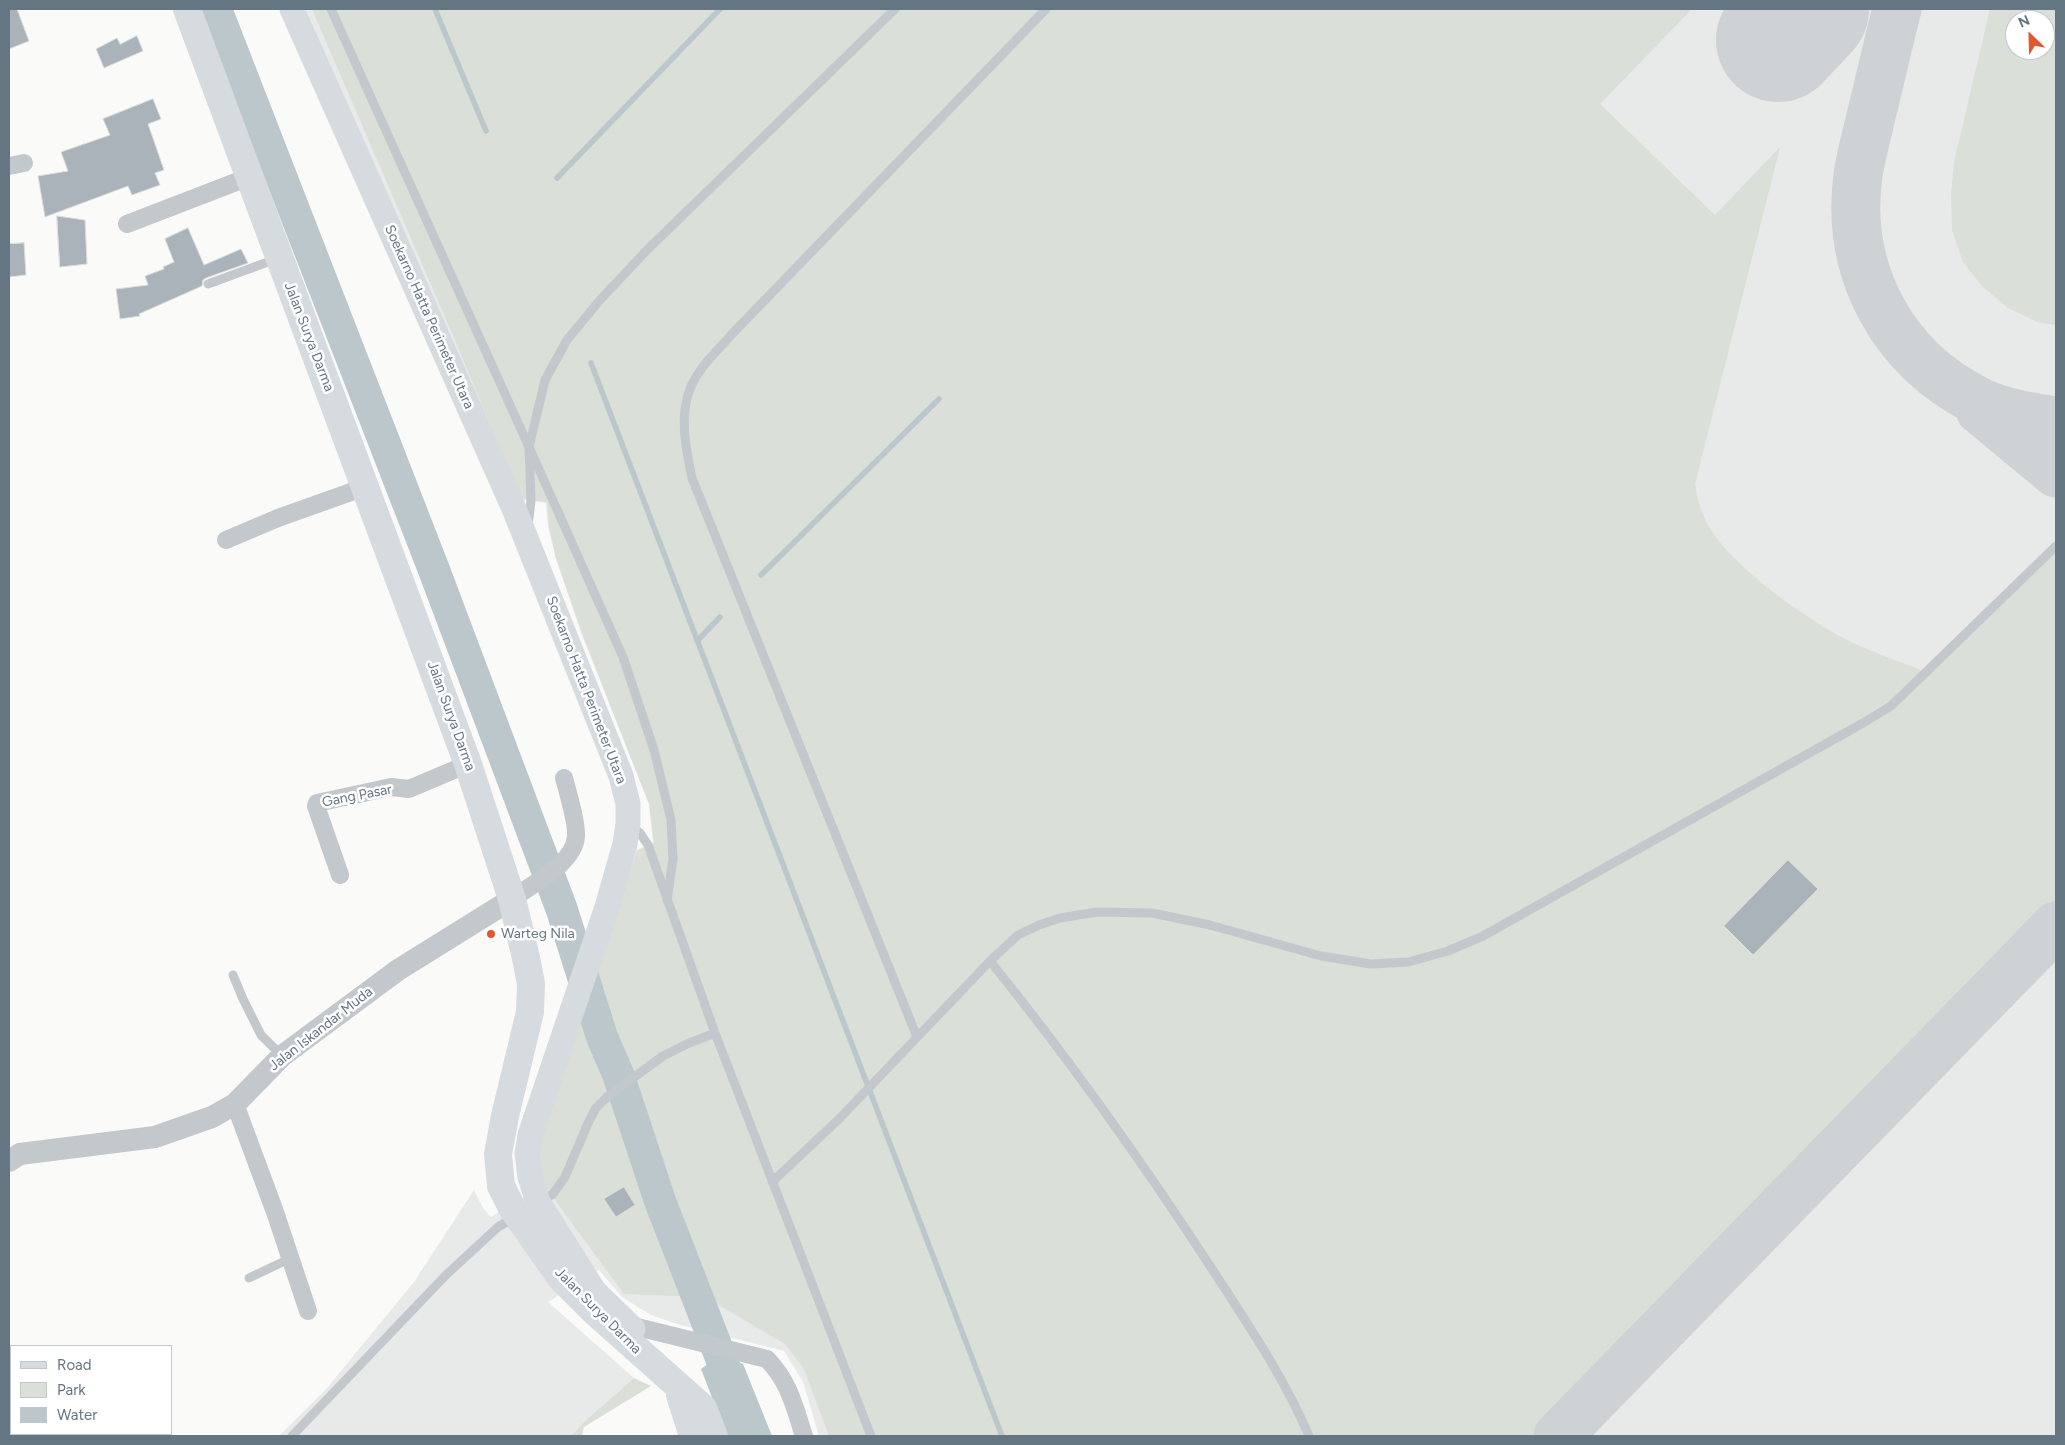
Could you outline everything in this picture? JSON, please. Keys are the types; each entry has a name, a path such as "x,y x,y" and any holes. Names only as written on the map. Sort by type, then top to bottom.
{"main road":[{"name":"Jalan Surya Darma","path":"187,9 468,764 522,892 526,958 531,984 530,1012 505,1116 498,1154 501,1186 512,1208 561,1278 677,1387 703,1408 714,1436"},
{"name":"Soekarno Hatta Perimeter Utara","path":"292,9 527,538 621,776 628,804 625,844 530,1135 526,1153 530,1178 538,1202 594,1291 665,1357 670,1365 677,1387"},
{"name":"Jalan Surya Darma","path":"677,1387 693,1436"}],"street":[{"path":"127,224 249,176"},
{"path":"226,540 278,518 365,487"},
{"name":"Gang Pasar","path":"340,875 316,806 317,803 391,787 409,789 468,764"},
{"path":"522,892 559,866 574,849 577,834 564,778"},
{"name":"Jalan Iskandar Muda","path":"9,1161 20,1154 155,1136 212,1118 235,1104 282,1056 398,970 522,892"},
{"path":"235,1104 275,1212 308,1312"},
{"path":"629,1325 767,1359 780,1372 788,1389 804,1436"}],"lane":[{"path":"331,9 623,657 654,750 671,820 673,859 667,900"},
{"path":"527,538 531,501 529,447 545,380 567,340 600,300 654,243 896,9"},
{"path":"917,1037 692,478 685,442 685,412 690,389 703,368 733,333 1046,9"},
{"path":"208,284 279,258"},
{"path":"772,1182 863,1094 1018,935 1060,918 1097,912 1152,913 1210,925 1321,956 1371,964 1408,962 1448,951 1492,931 1891,706 2056,546"},
{"path":"628,824 640,833 648,845 715,1033 872,1436"},
{"path":"990,962 1032,1013 1116,1126 1183,1225 1294,1401 1310,1436"},
{"path":"233,974 261,1035 282,1056"},
{"path":"292,1436 446,1275 498,1226 553,1194 564,1176 589,1121 607,1097 663,1056 715,1033"},
{"path":"249,1278 289,1258"}],"shaded area":[{"path":"306,9 2056,9 2056,1436 819,1436 803,1382 784,1351 680,1325 651,1315 622,1297 599,1270 548,1302 634,1378 586,1420 571,1436 279,1436 327,1388 414,1282 474,1190 483,1208 491,1217 542,1186 636,850 653,843 649,804 581,633 556,559 548,527 546,503 520,500"}],"green space":[{"path":"312,9 1692,9 1600,104 1715,215 1780,147 1695,484 1704,517 1726,550 1775,594 1812,620 1845,639 1926,672 2056,546 2056,926 1558,1436 829,1436 804,1369 785,1344 705,1297 624,1294 544,1185 531,1158 637,851 654,843 649,804 582,633 556,558 549,527 547,502 521,498"},
{"path":"1990,9 2056,9 2056,325 2037,322 2008,308 1982,286 1963,262 1952,230 1951,194 1954,162"},
{"path":"634,1378 651,1386 584,1427 582,1436 571,1436 586,1420"}],"water":[{"path":"719,1356 743,1364 772,1436 727,1436 701,1369"}],"building":[{"path":"9,9 17,9 29,41 9,49"},
{"path":"137,36 143,51 104,68 96,49 117,38 120,44"},
{"path":"153,99 161,119 148,124 164,170 155,173 160,185 132,195 128,186 45,217 38,176 68,171 61,152 110,135 103,119"},
{"path":"57,216 85,220 87,264 60,267"},
{"path":"188,228 204,265 241,249 248,263 206,278 203,280 202,286 139,314 140,316 120,319 116,289 148,285 145,276 164,269 163,267 174,262 165,239"},
{"path":"24,243 26,275 9,277 9,244"},
{"path":"1788,860 1818,889 1753,955 1724,926"},
{"path":"624,1187 635,1205 616,1217 604,1199"}],"waterway":[{"path":"216,9 434,570 562,910 602,1037 618,1074 660,1201 728,1376"},
{"path":"435,9 486,131"},
{"path":"557,178 720,9"},
{"path":"591,363 1002,1436"},
{"path":"761,575 939,399"},
{"path":"697,641 720,617"}],"taxiway":[{"path":"1897,9 1858,175 1856,211 1859,245 1868,278 1881,308 1899,337 1922,362 1949,384 1980,402 1998,409 2056,421"},
{"path":"1980,410 2056,473"},
{"path":"1558,1436 2056,926"}],"runway":[{"path":"1778,40 1807,9"}],"place":[{"name":"Warteg Nila","path":"491,934"}]}
